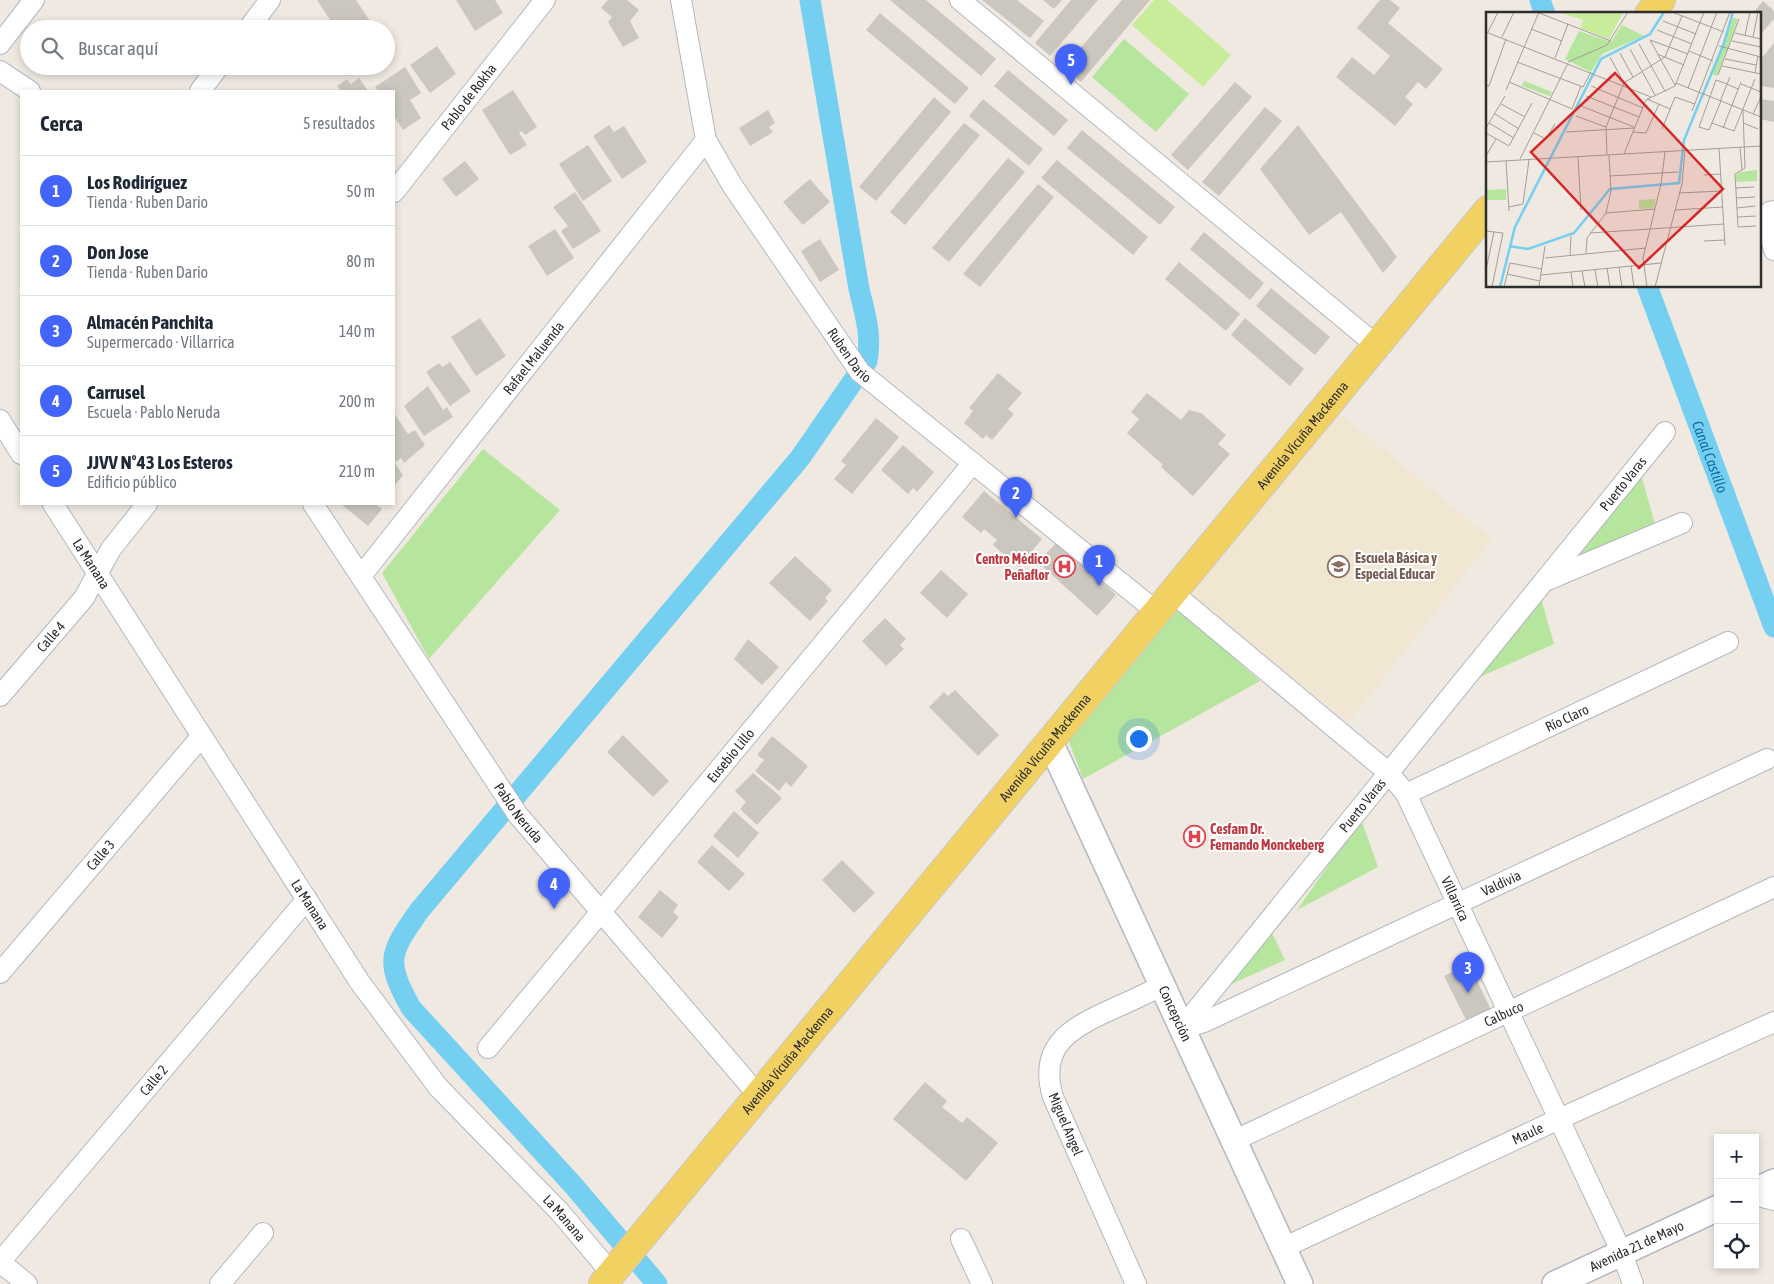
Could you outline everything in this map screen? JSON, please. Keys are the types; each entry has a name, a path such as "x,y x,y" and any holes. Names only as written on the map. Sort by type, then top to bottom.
{"main road":[{"path":"1651,12 1661,0"},
{"name":"Avenida Vicuña Mackenna","path":"607,1279 1486,212"}],"street":[{"path":"0,44 34,0"},
{"path":"255,20 270,0"},
{"name":"Pablo de Rokha","path":"395,191 544,0"},
{"name":"Ruben Dario","path":"681,0 706,140 732,185 860,372 973,463 1165,602"},
{"path":"960,0 1376,345"},
{"path":"0,71 28,90"},
{"path":"201,90 212,75"},
{"name":"Rafael Maluenda","path":"361,576 706,140"},
{"path":"1774,211 1770,212 1766,220 1774,250"},
{"path":"0,420 20,452"},
{"name":"Puerto Varas","path":"1181,1029 1665,432"},
{"name":"Eusebio Lillo","path":"488,1048 973,463"},
{"name":"La Manana","path":"54,505 359,981 438,1088 559,1211 607,1279"},
{"path":"97,575 111,549 146,505"},
{"name":"Pablo Neruda","path":"314,505 518,815 759,1096"},
{"name":"Puerto Varas","path":"1544,582 1682,524"},
{"name":"Calle 4","path":"0,696 84,598 97,575"},
{"name":"Villarrica","path":"1165,602 1388,773 1406,794 1622,1253 1633,1284"},
{"name":"Río Claro","path":"1406,794 1728,642"},
{"name":"Calle 3","path":"0,973 201,737"},
{"name":"Concepción","path":"1050,742 1300,1284"},
{"name":"Valdivia","path":"1181,1029 1204,1022 1767,759"},
{"name":"Calbuco","path":"1233,1141 1774,887"},
{"name":"Calle 2","path":"0,1262 306,899"},
{"name":"Miguel Angel","path":"1136,1284 1053,1097 1049,1074 1050,1063 1059,1043 1074,1028 1161,986"},
{"name":"Maule","path":"1284,1248 1559,1119 1774,1022"},
{"path":"1759,1189 1774,1182"},
{"path":"1759,1196 1774,1200"},
{"name":"Avenida 21 de Mayo","path":"1555,1284 1714,1210"},
{"path":"220,1284 263,1233"},
{"path":"961,1239 982,1284"},
{"path":"0,1262 26,1284"}],"shaded area":[{"name":"Escuela Básica y Especial Educar","path":"1338,412 1492,539 1349,722 1184,593"}],"green space":[{"path":"1154,0 1167,0 1231,55 1203,87 1132,25"},
{"path":"1124,39 1189,94 1156,132 1092,77"},
{"path":"483,449 560,510 429,659 382,573"},
{"path":"1641,475 1655,524 1572,561"},
{"path":"1540,595 1554,644 1471,681"},
{"path":"1169,600 1260,681 1083,779 1064,728"},
{"path":"1361,819 1378,867 1297,910"},
{"path":"1271,931 1285,960 1225,987"}],"building":[{"path":"317,0 356,0 369,20 330,20"},
{"path":"456,0 495,0 503,13 475,31"},
{"path":"608,0 627,0 639,10 630,21 639,38 623,47 608,22 612,17 601,8"},
{"path":"890,0 926,0 996,59 981,76"},
{"path":"982,0 1017,0 1044,21 1030,38"},
{"path":"1043,0 1062,0 1054,9"},
{"path":"1071,0 1098,0 1050,56 1035,43"},
{"path":"1122,0 1150,0 1081,82 1064,67"},
{"path":"1380,0 1390,0 1400,8 1388,23 1443,69 1426,89 1418,82 1405,97 1413,104 1395,126 1336,77 1352,57 1374,75 1390,56 1357,28"},
{"path":"1763,1 1774,11 1774,19 1762,33 1762,12 1754,12"},
{"path":"880,13 969,88 955,104 866,30"},
{"path":"1774,43 1774,88 1762,86 1762,58"},
{"path":"437,46 456,74 430,93 410,65"},
{"path":"405,67 421,93 410,100 421,118 403,130 395,118 395,90 377,90 375,87"},
{"path":"1008,70 1068,120 1054,136 994,86"},
{"path":"359,78 367,90 340,90 337,86 347,79 351,84"},
{"path":"1235,82 1252,97 1188,170 1171,155"},
{"path":"513,90 537,127 525,135 522,131 519,133 527,145 510,155 482,110"},
{"path":"934,97 951,112 876,201 859,187"},
{"path":"983,99 1043,149 1029,166 969,116"},
{"path":"1762,99 1774,101 1774,122 1762,119"},
{"path":"1265,107 1282,121 1219,196 1202,182"},
{"path":"768,110 775,123 769,127 773,132 750,146 739,128"},
{"path":"964,123 980,135 905,225 890,212"},
{"path":"609,125 614,132 624,126 647,162 622,179 593,136"},
{"path":"1298,125 1397,257 1383,273 1341,212 1309,235 1260,169"},
{"path":"1082,130 1175,207 1160,225 1067,148"},
{"path":"588,145 612,181 583,201 559,164"},
{"path":"1008,158 1025,172 949,262 932,248"},
{"path":"1057,160 1148,237 1133,255 1041,178"},
{"path":"465,161 479,179 456,197 442,179"},
{"path":"810,179 830,202 803,225 783,202"},
{"path":"1038,184 1054,197 980,287 963,274"},
{"path":"575,192 601,231 573,249 561,231 568,226 553,207"},
{"path":"555,229 574,258 547,276 528,246"},
{"path":"1204,232 1264,283 1250,300 1190,249"},
{"path":"820,239 839,270 820,282 801,251"},
{"path":"1179,262 1240,314 1226,331 1165,279"},
{"path":"1271,288 1330,337 1315,355 1256,306"},
{"path":"480,318 506,356 476,376 451,337"},
{"path":"1245,318 1304,369 1290,386 1231,335"},
{"path":"450,362 471,391 450,406 426,372 439,363 442,367"},
{"path":"998,373 1022,393 1008,409 1014,414 992,440 986,435 983,439 964,423 973,411 969,408"},
{"path":"428,386 443,410 447,407 453,417 424,436 404,406"},
{"path":"1147,393 1181,420 1189,410 1201,413 1226,435 1218,444 1230,454 1193,496 1161,467 1163,465 1127,433 1139,419 1131,412"},
{"path":"395,414 408,434 415,430 425,445 404,463 401,458 396,462"},
{"path":"876,418 899,437 852,494 834,479 846,465 841,461"},
{"path":"903,445 934,472 917,492 913,488 908,494 881,470"},
{"path":"395,463 403,475 395,485"},
{"path":"984,491 1042,539 1019,567 993,545 997,540 984,529 981,533 962,517"},
{"path":"342,505 376,505 382,509 368,526"},
{"path":"1058,541 1116,595 1097,616 1038,562"},
{"path":"795,556 832,590 825,598 828,601 810,621 769,583"},
{"path":"941,570 968,594 947,618 920,593"},
{"path":"885,618 906,639 900,645 904,649 886,666 862,641"},
{"path":"748,639 779,667 762,685 734,659"},
{"path":"955,690 999,735 978,756 929,707 944,692 948,696"},
{"path":"623,735 669,781 653,797 607,752"},
{"path":"772,736 808,766 791,787 786,782 779,791 755,771 764,760 757,755"},
{"path":"753,773 782,798 757,825 740,809 746,802 735,791"},
{"path":"734,811 759,833 738,858 713,836"},
{"path":"712,845 745,874 729,891 697,862"},
{"path":"842,860 875,893 854,913 822,880"},
{"path":"660,890 678,905 673,912 679,917 662,938 638,917"},
{"path":"1469,964 1491,1010 1467,1022 1444,976"},
{"path":"925,1082 947,1101 942,1107 962,1123 967,1117 998,1143 966,1181 893,1119"}],"waterway":[{"path":"657,1284 573,1185 411,1008 397,979 394,958 401,938 419,911 800,458 867,361 869,342 867,325 859,289 810,0"},
{"name":"Canal Castillo","path":"1540,0 1544,12"},
{"name":"Canal Castillo","path":"1648,288 1774,627"}],"place":[{"name":"JJVV Nº43 Los Esteros","path":"1071,85"},
{"name":"Don Jose","path":"1016,518"},
{"name":"Escuela Básica y Especial Educar","path":"1339,566"},
{"name":"Centro Médico Peñaflor","path":"1065,567"},
{"name":"Los Rodiríguez","path":"1099,586"},
{"name":"Cesfam Dr. Fernando Monckeberg","path":"1194,837"},
{"name":"Carrusel","path":"554,909"},
{"name":"Almacén Panchita","path":"1468,993"}]}
